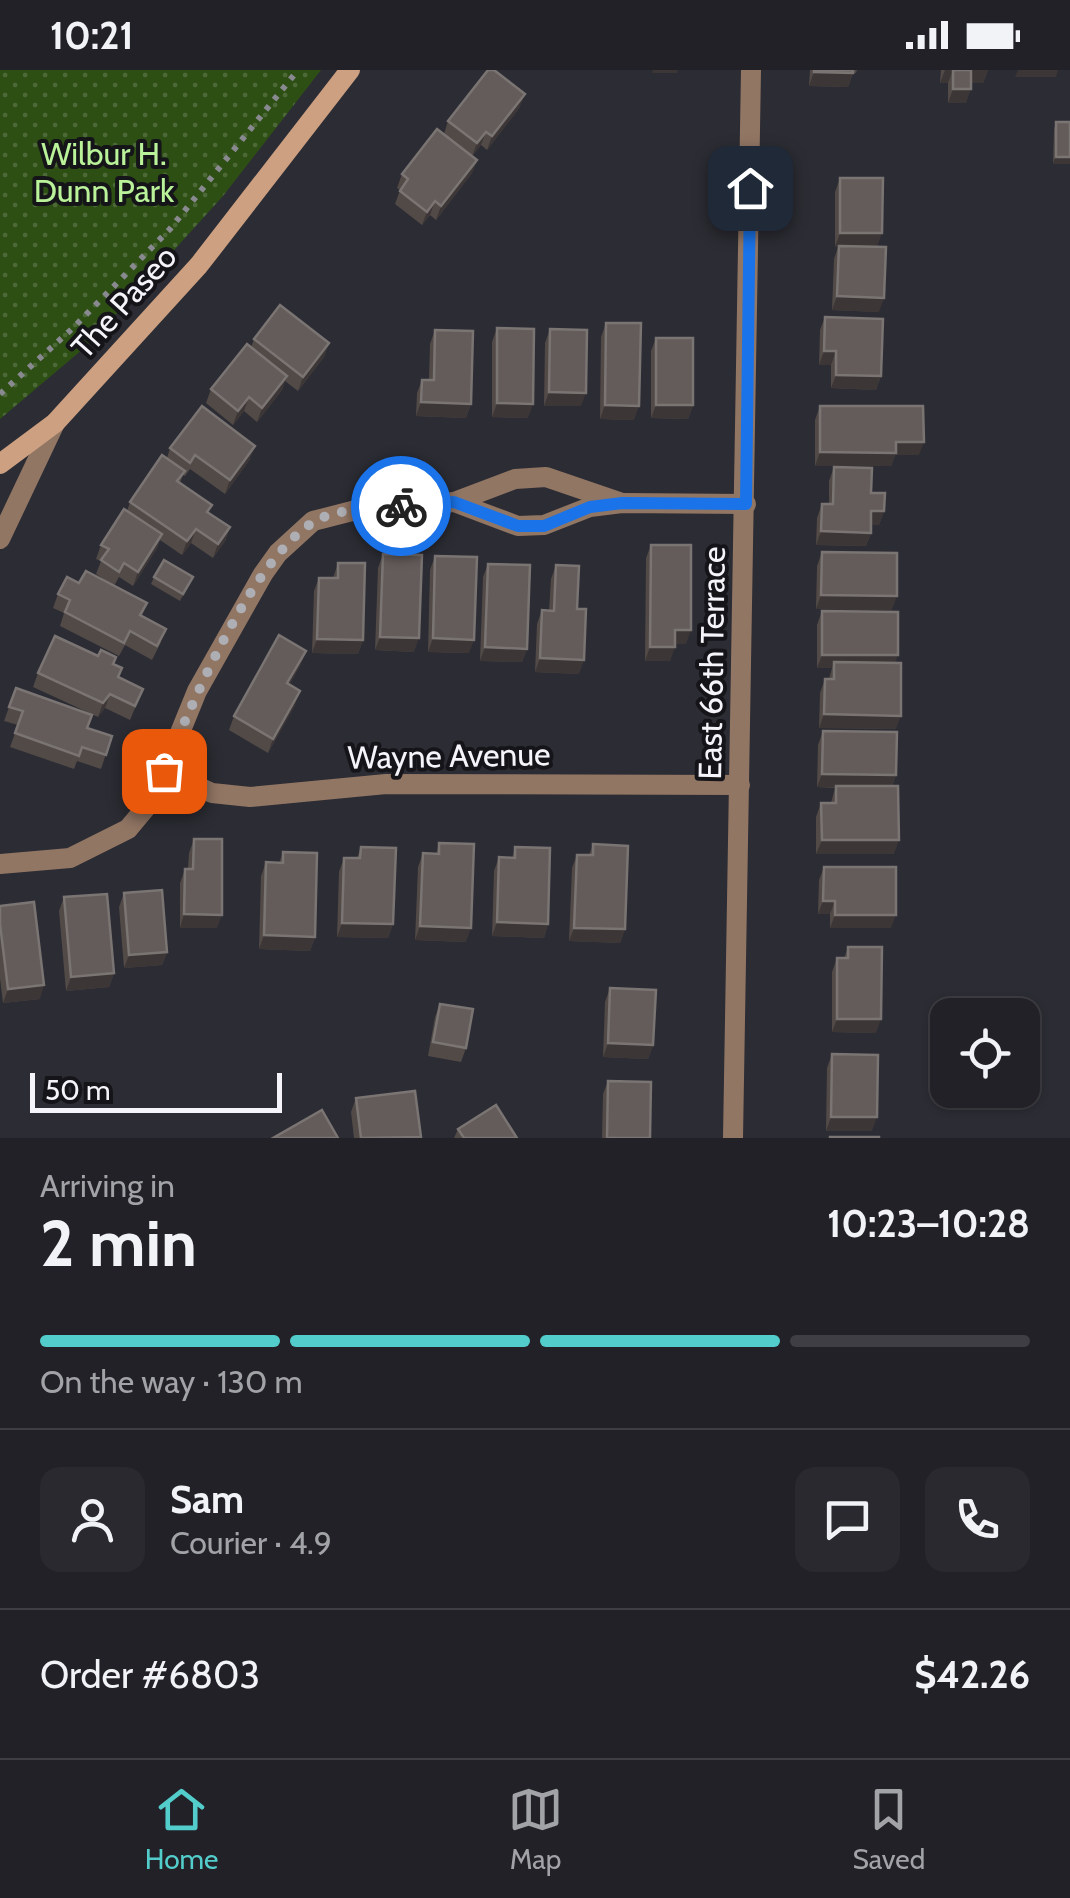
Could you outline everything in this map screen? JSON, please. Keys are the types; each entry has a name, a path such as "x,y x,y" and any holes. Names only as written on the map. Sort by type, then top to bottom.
{"main road":[{"name":"The Paseo","path":"0,464 55,422 198,265 350,70"}],"street":[{"name":"East 66th Terrace","path":"732,1138 751,70"},
{"path":"0,538 55,422"},
{"path":"0,864 70,858 128,830 153,799 196,691 263,574 313,521 360,508 454,502 515,478 546,477 622,503"},
{"path":"454,502 518,526 544,526 590,507 622,503 746,504"},
{"name":"Wayne Avenue","path":"164,771 212,793 250,797 386,784 740,785"}],"path":[{"path":"0,394 73,328 170,229 298,70"}],"green space":[{"name":"Wilbur H. Dunn Park","path":"0,70 321,70 223,196 90,343 0,419"}],"building":[{"path":"488,70 494,70 525,94 492,136 486,132 477,143 448,121"},
{"path":"853,70 853,73 814,72"},
{"path":"953,70 971,70 971,89 953,89"},
{"path":"1056,122 1070,122 1070,157 1056,157"},
{"path":"437,129 477,160 441,206 435,201 427,212 400,191 408,179 402,174"},
{"path":"840,178 883,178 882,233 840,233"},
{"path":"839,246 886,247 884,298 837,296"},
{"path":"280,305 329,343 303,377 254,339"},
{"path":"825,317 883,319 881,376 836,375 836,351 824,351"},
{"path":"606,323 641,323 639,406 605,405"},
{"path":"497,328 534,329 533,404 497,403"},
{"path":"550,329 587,330 586,393 549,392"},
{"path":"435,330 473,331 471,404 421,402 422,380 434,380"},
{"path":"656,338 693,338 693,405 656,405"},
{"path":"247,344 287,376 262,408 249,397 238,411 211,389"},
{"path":"202,406 255,446 230,480 195,455 190,463 170,448"},
{"path":"820,406 923,406 924,442 896,442 896,453 820,452"},
{"path":"162,455 185,471 177,481 212,505 207,512 230,527 218,544 196,529 187,541 130,502"},
{"path":"834,467 872,468 871,493 885,493 884,511 871,511 871,533 821,531 822,504 833,504"},
{"path":"124,509 162,534 138,572 124,563 119,572 101,560 109,549 101,545"},
{"path":"651,545 691,545 691,630 675,630 675,647 650,647"},
{"path":"822,552 897,553 897,596 821,595"},
{"path":"383,554 422,555 419,638 380,637"},
{"path":"435,556 477,557 474,640 433,638"},
{"path":"164,560 193,577 183,594 154,577"},
{"path":"338,563 365,563 363,640 317,639 319,578 338,578"},
{"path":"488,564 530,565 527,649 485,647"},
{"path":"556,565 579,566 577,609 586,609 584,660 540,658 542,610 554,611"},
{"path":"86,571 147,603 140,615 166,629 157,646 130,631 124,643 65,612 70,600 58,594 67,577 79,583"},
{"path":"822,611 898,612 898,655 822,655"},
{"path":"279,635 306,651 287,683 300,691 273,739 234,716"},
{"path":"55,636 98,656 101,650 116,657 113,664 122,668 118,677 143,689 135,706 110,694 103,703 38,673"},
{"path":"834,662 901,663 901,716 824,714 825,679 834,679"},
{"path":"16,688 92,715 87,728 112,736 106,755 82,747 79,756 15,733 23,711 9,707"},
{"path":"823,731 897,732 896,775 822,774"},
{"path":"836,786 898,786 899,840 822,840 821,803 836,803"},
{"path":"194,839 222,839 222,915 184,914 185,869 193,869"},
{"path":"439,843 474,844 471,928 420,926 423,853 439,854"},
{"path":"593,844 628,846 625,929 574,928 577,855 593,855"},
{"path":"361,847 396,848 393,924 342,923 344,858 360,858"},
{"path":"515,847 550,848 548,924 497,922 499,857 515,858"},
{"path":"283,852 317,853 315,937 264,935 266,862 283,863"},
{"path":"824,867 896,867 896,915 835,915 835,901 823,901"},
{"path":"162,890 167,952 129,955 124,893"},
{"path":"107,894 114,973 71,977 64,897"},
{"path":"34,902 44,985 8,989 0,906"},
{"path":"848,947 882,947 881,1019 837,1019 837,958 848,958"},
{"path":"610,988 656,990 653,1045 608,1043"},
{"path":"440,1004 473,1009 466,1048 433,1042"},
{"path":"832,1054 878,1055 877,1117 831,1117"},
{"path":"608,1081 651,1082 650,1138 607,1138"},
{"path":"415,1091 421,1137 361,1138 356,1098"},
{"path":"496,1105 517,1138 464,1138 458,1129"},
{"path":"322,1110 338,1138 273,1138"}],"way so far":[{"path":"164,771 196,691 278,553 313,521 360,508 401,506"}],"route":[{"path":"401,506 454,502 518,526 544,526 590,507 622,503 746,504 750,188"}]}
